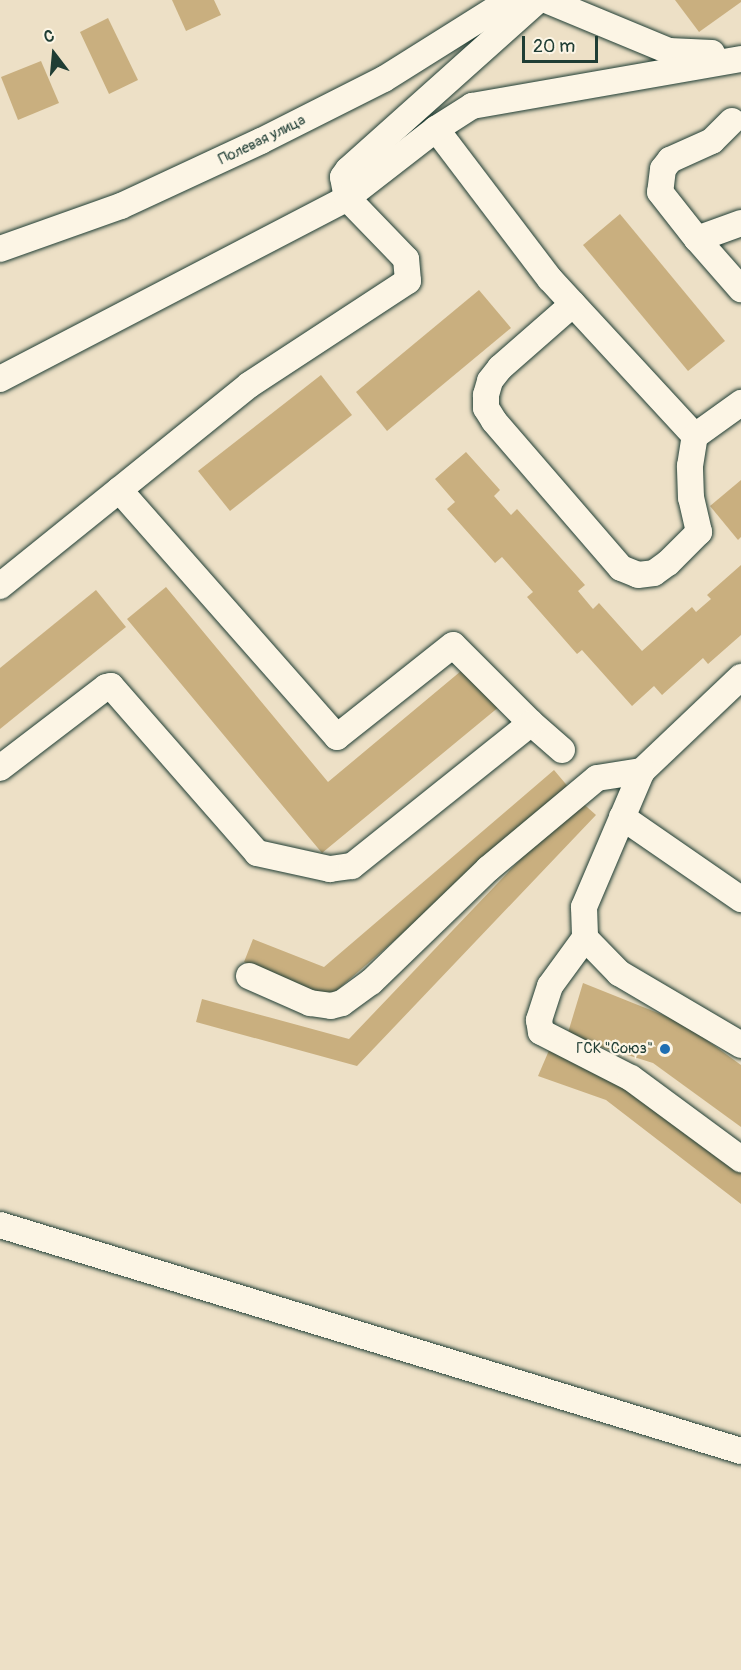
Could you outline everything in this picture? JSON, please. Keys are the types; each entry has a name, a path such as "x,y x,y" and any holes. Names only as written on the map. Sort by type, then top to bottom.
{"street":[{"name":"Полевая улица","path":"0,249 121,206 261,141 384,79 510,0"},
{"path":"0,586 249,385 408,281 406,259 346,198 344,177 348,170 538,0"},
{"path":"546,0 669,51 741,53"},
{"path":"0,379 346,198 436,129 472,106 741,59"},
{"path":"384,79 472,106"},
{"path":"738,120 712,141 670,160 663,169 660,192 741,289"},
{"path":"436,129 550,279 695,436"},
{"path":"697,239 741,223"},
{"path":"573,304 500,368 490,381 486,395 486,408 494,422 621,568 638,575 654,573 668,563 699,531 692,498 690,466 695,436 741,404"},
{"path":"119,490 337,737 453,645 531,723 562,750"},
{"path":"741,677 642,771 584,907 585,938 550,986 539,1020 541,1032 631,1078 741,1159"},
{"path":"0,768 106,687 111,687 257,853 330,869 352,866 531,723"},
{"path":"249,976 310,1003 331,1006 342,1003 371,982 496,861 597,778 642,771"},
{"path":"622,817 741,899"},
{"path":"585,938 619,973 741,1045"},
{"path":"0,1225 741,1451"}],"building":[{"path":"172,0 214,0 221,15 186,31"},
{"path":"675,0 741,0 741,2 699,32"},
{"path":"108,18 138,80 109,94 80,32"},
{"path":"41,61 59,103 18,120 1,77"},
{"path":"620,214 725,341 688,371 583,245"},
{"path":"479,290 511,328 387,431 356,392"},
{"path":"321,375 352,415 230,511 198,471"},
{"path":"466,452 500,490 494,496 511,515 517,509 585,585 578,591 593,609 599,603 642,651 692,607 696,612 711,599 707,595 741,565 741,635 708,664 703,658 662,695 654,686 632,706 582,650 577,654 527,597 533,592 502,557 495,563 447,509 455,502 435,479"},
{"path":"741,480 741,537 738,540 710,506"},
{"path":"166,587 328,782 467,666 500,706 322,853 127,619"},
{"path":"96,590 126,627 0,729 0,668"},
{"path":"554,770 570,789 329,997 244,962 253,939 324,967"},
{"path":"578,799 596,815 357,1066 196,1022 202,999 349,1039"},
{"name":"ГСК \"Союз\"","path":"583,983 683,1023 741,1065 741,1127 653,1063 567,1036"},
{"name":"ГСК \"Союз\"","path":"550,1048 619,1077 741,1172 741,1204 606,1100 538,1076"}],"place":[{"name":"ГСК \"Союз\"","path":"665,1049"}]}
